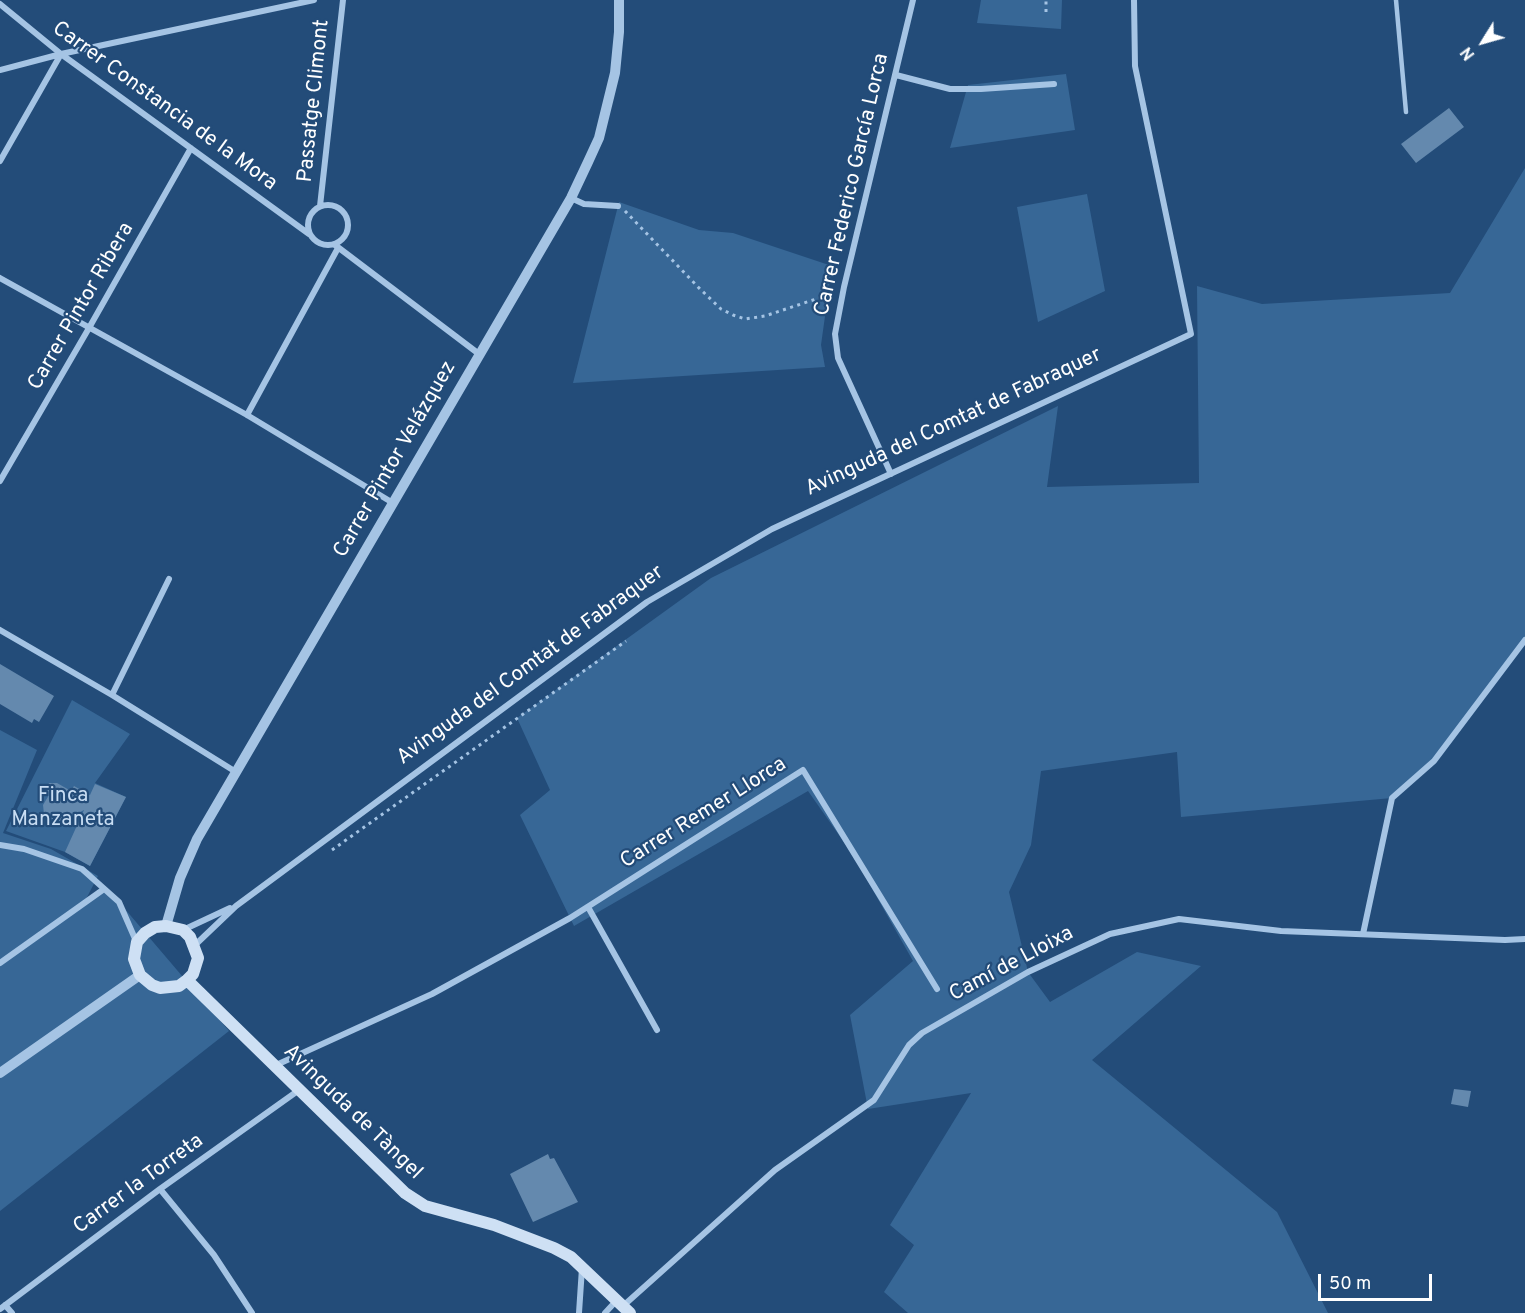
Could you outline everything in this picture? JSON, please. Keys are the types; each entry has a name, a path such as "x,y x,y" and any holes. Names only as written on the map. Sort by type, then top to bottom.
{"main road":[{"path":"166,926 183,930 190,937 194,946 198,958 197,965 187,980 178,986 160,988 152,986 140,975 134,959 137,942 155,927 166,926"},
{"name":"Avinguda de Tàngel","path":"187,980 405,1193 425,1206 494,1225 554,1248 571,1257 624,1306"}],"street":[{"path":"0,70 61,54 314,0"},
{"name":"Passatge Climont","path":"320,206 343,0"},
{"name":"Carrer Pintor Velázquez","path":"166,926 180,878 193,849 571,198 599,138 609,101 615,73 619,0"},
{"name":"Carrer Federico García Lorca","path":"891,474 838,358 835,334 844,287 913,0"},
{"name":"Avinguda del Comtat de Fabraquer","path":"194,946 236,906 647,602 772,529 1191,334 1135,66 1134,0"},
{"name":"Carrer Constancia de la Mora","path":"0,4 61,54 309,234"},
{"path":"0,161 61,54"},
{"path":"896,75 950,88 981,89 1054,84"},
{"name":"Carrer Pintor Ribera","path":"0,481 90,328 191,148"},
{"path":"571,198 585,204 618,206"},
{"path":"247,415 336,246 346,236 349,224 345,212 336,205 320,206 309,219 309,234 316,242 336,246 479,354"},
{"path":"0,278 247,415 393,503"},
{"path":"112,695 169,579"},
{"path":"0,630 112,695 236,772"},
{"path":"1363,934 1392,798 1434,761 1525,640"},
{"name":"Carrer Remer Llorca","path":"274,1066 432,994 588,907 803,770 937,989"},
{"path":"0,845 24,849 82,869 119,902 137,942"},
{"path":"0,963 104,889"},
{"name":"Avinguda del Comtat de Fabraquer","path":"183,930 236,906"},
{"path":"588,907 657,1030"},
{"name":"Camí de Lloixa","path":"605,1313 624,1306 776,1170 874,1100 909,1045 922,1033 1028,972 1110,934 1179,919 1281,931 1525,939"},
{"path":"0,1073 140,975"},
{"name":"Carrer la Torreta","path":"3,1307 160,1189 299,1090"},
{"path":"160,1189 214,1255 252,1313"},
{"path":"579,1313 582,1267"},
{"path":"3,1307 12,1313"}],"lane":[{"path":"1396,0 1406,112"}],"path":[{"path":"1046,0 1046,12"},
{"path":"618,206 628,213 721,309 733,315 745,319 765,316 828,295"},
{"path":"324,856 626,641"}],"green space":[{"path":"981,0 1062,0 1061,29 977,23"},
{"path":"1066,74 1075,130 950,148 968,85"},
{"path":"1525,168 1525,640 1434,761 1392,798 1181,817 1177,752 1041,771 1031,845 1009,892 1028,972 1050,1002 1137,952 1201,966 1092,1060 1277,1212 1328,1313 908,1313 884,1292 914,1245 890,1225 971,1093 868,1109 850,1015 913,961 853,855 808,791 574,926 520,815 550,790 517,718 711,578 1058,406 1047,487 1199,483 1197,286 1262,304 1450,293"},
{"path":"1087,194 1105,291 1038,322 1017,207"},
{"path":"619,202 699,230 733,233 832,266 821,345 825,367 573,383"},
{"name":"Finca Manzaneta","path":"72,700 130,734 95,783 126,797 90,866 65,852 6,831"},
{"path":"0,730 37,750 3,833 51,849 98,876 84,903 104,889 119,902 229,1031 0,1211"}],"building":[{"path":"1449,108 1464,127 1416,163 1401,144"},
{"path":"0,664 54,696 39,722 34,719 32,723 0,704"},
{"path":"49,783 57,783 71,791 74,786 90,795 95,784 126,797 90,866 65,852 84,810 59,823 44,814 43,805 49,795 44,791"},
{"path":"1454,1089 1471,1091 1468,1107 1451,1104"},
{"path":"548,1154 550,1159 554,1158 578,1202 533,1222 510,1174"}]}
